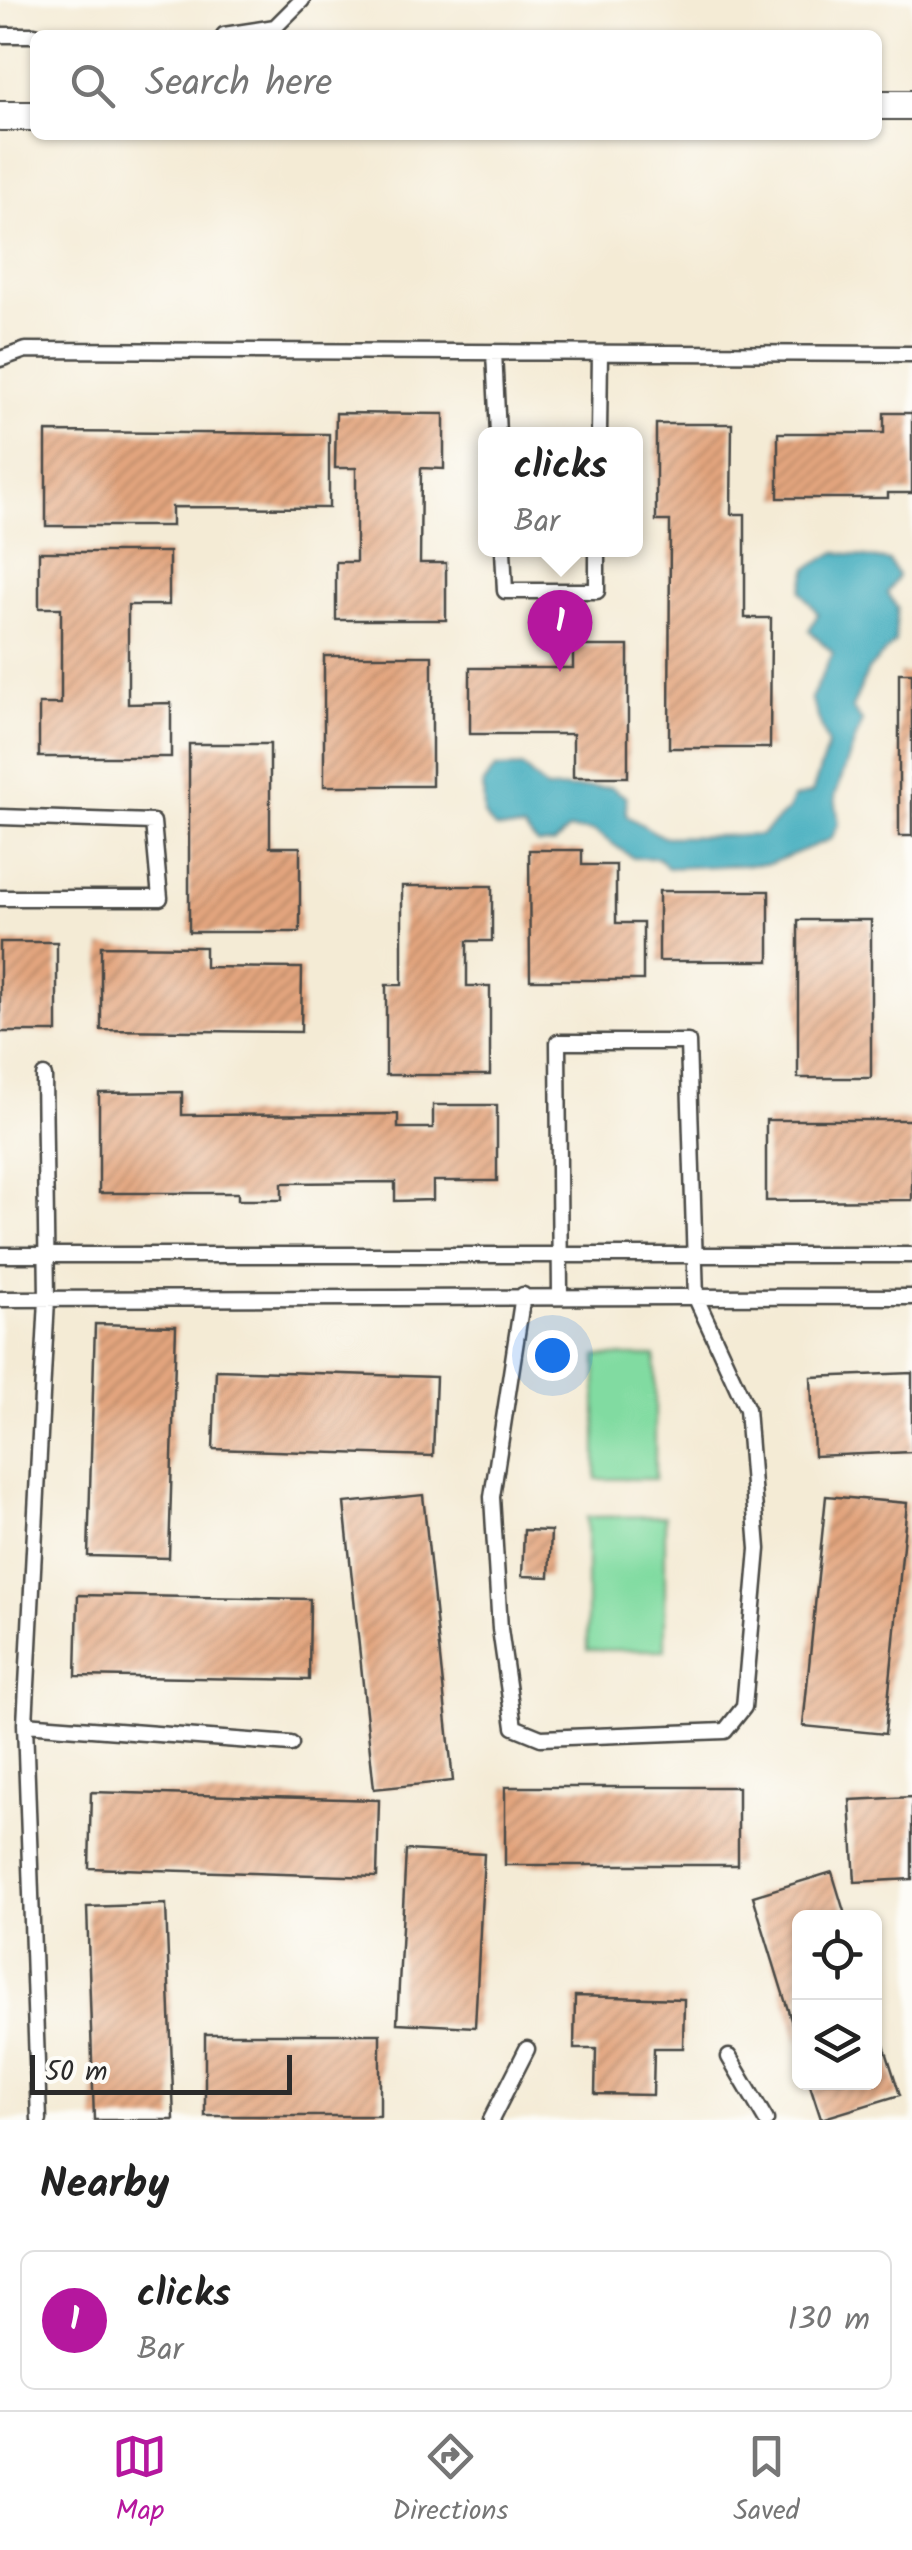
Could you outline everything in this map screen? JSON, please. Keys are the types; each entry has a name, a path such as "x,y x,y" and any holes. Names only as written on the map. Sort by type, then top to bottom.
{"street":[{"path":"882,105 912,105"},
{"path":"0,116 30,116"}],"lane":[{"path":"252,30 275,26 302,0"},
{"path":"0,35 30,35"},
{"path":"0,358 26,350 912,354"},
{"path":"494,352 498,427"},
{"path":"599,427 600,353"},
{"path":"503,557 505,592 597,592 598,557"},
{"path":"0,817 154,822 160,898 0,898"},
{"path":"523,1296 492,1498 500,1629 514,1727 541,1738 725,1731 744,1707 758,1549 747,1409 696,1298 688,1042 558,1042 560,1296"},
{"path":"40,2120 25,1724 47,1299 44,1076"},
{"path":"0,1255 912,1256"},
{"path":"0,1299 912,1296"},
{"path":"25,1724 291,1744"},
{"path":"490,2120 527,2050"},
{"path":"729,2057 766,2120"}],"green space":[{"path":"596,1356 655,1356 655,1479 596,1479"},
{"path":"665,1516 665,1650 587,1650 587,1517"}],"water":[{"path":"836,552 889,561 898,576 887,593 897,607 895,642 868,670 852,708 862,721 835,796 839,824 831,839 769,864 668,868 658,858 633,858 594,831 568,830 554,844 538,844 524,829 495,828 484,815 483,784 495,768 523,767 546,789 611,787 626,797 627,816 663,837 761,835 788,810 793,798 812,793 828,745 811,698 833,653 809,630 818,614 801,591 808,568"}],"building":[{"path":"336,413 444,414 444,469 421,468 420,563 446,563 446,620 336,620 336,562 356,562 356,468 335,468"},
{"path":"884,413 912,413 912,493 888,493 888,498 778,498 778,433 884,433"},
{"path":"656,424 732,424 731,514 745,514 745,618 771,618 770,748 669,748 670,521 656,521"},
{"path":"46,432 329,434 329,508 172,507 172,526 46,526"},
{"path":"39,552 169,552 169,605 128,605 128,704 171,703 171,757 39,757 39,704 61,704 61,608 39,608"},
{"path":"573,646 628,646 628,777 573,777 573,734 470,734 470,668 573,668"},
{"path":"324,656 432,656 432,786 324,786"},
{"path":"899,673 912,673 912,836 899,836"},
{"path":"189,744 270,744 270,847 300,847 300,932 189,932"},
{"path":"529,850 582,850 582,865 616,865 616,923 643,923 643,980 530,980"},
{"path":"402,886 492,886 492,941 467,941 467,986 490,986 490,1075 386,1075 386,985 402,985"},
{"path":"659,891 769,891 769,961 659,961"},
{"path":"798,920 871,920 871,1078 798,1078"},
{"path":"0,942 57,942 57,1032 0,1032"},
{"path":"101,946 205,947 205,967 302,968 301,1032 101,1030"},
{"path":"182,1092 182,1115 398,1114 398,1128 433,1128 433,1105 497,1105 497,1181 433,1181 433,1200 395,1201 395,1182 282,1183 282,1200 238,1200 238,1193 99,1193 99,1093"},
{"path":"766,1120 912,1120 912,1200 766,1201"},
{"path":"95,1324 176,1326 169,1558 88,1556"},
{"path":"216,1370 436,1377 433,1456 213,1449"},
{"path":"912,1373 912,1452 814,1456 811,1377"},
{"path":"423,1495 453,1781 374,1789 344,1503"},
{"path":"826,1496 907,1503 885,1734 803,1726"},
{"path":"524,1530 551,1531 549,1577 522,1576"},
{"path":"78,1595 310,1599 309,1680 76,1676"},
{"path":"505,1787 738,1787 738,1865 505,1865"},
{"path":"91,1792 379,1800 377,1877 89,1868"},
{"path":"912,1797 912,1879 855,1882 850,1800"},
{"path":"406,1850 484,1854 475,2027 397,2023"},
{"path":"832,1872 844,1910 792,1910 792,2023 753,1896"},
{"path":"166,1904 174,2120 94,2120 87,1907"},
{"path":"575,1996 684,1999 683,2048 654,2048 653,2095 595,2094 596,2049 574,2049"},
{"path":"205,2034 380,2034 380,2116 205,2116"},
{"path":"882,2039 900,2095 821,2119 812,2090 882,2090"}],"place":[{"name":"clicks","path":"560,672"}]}
